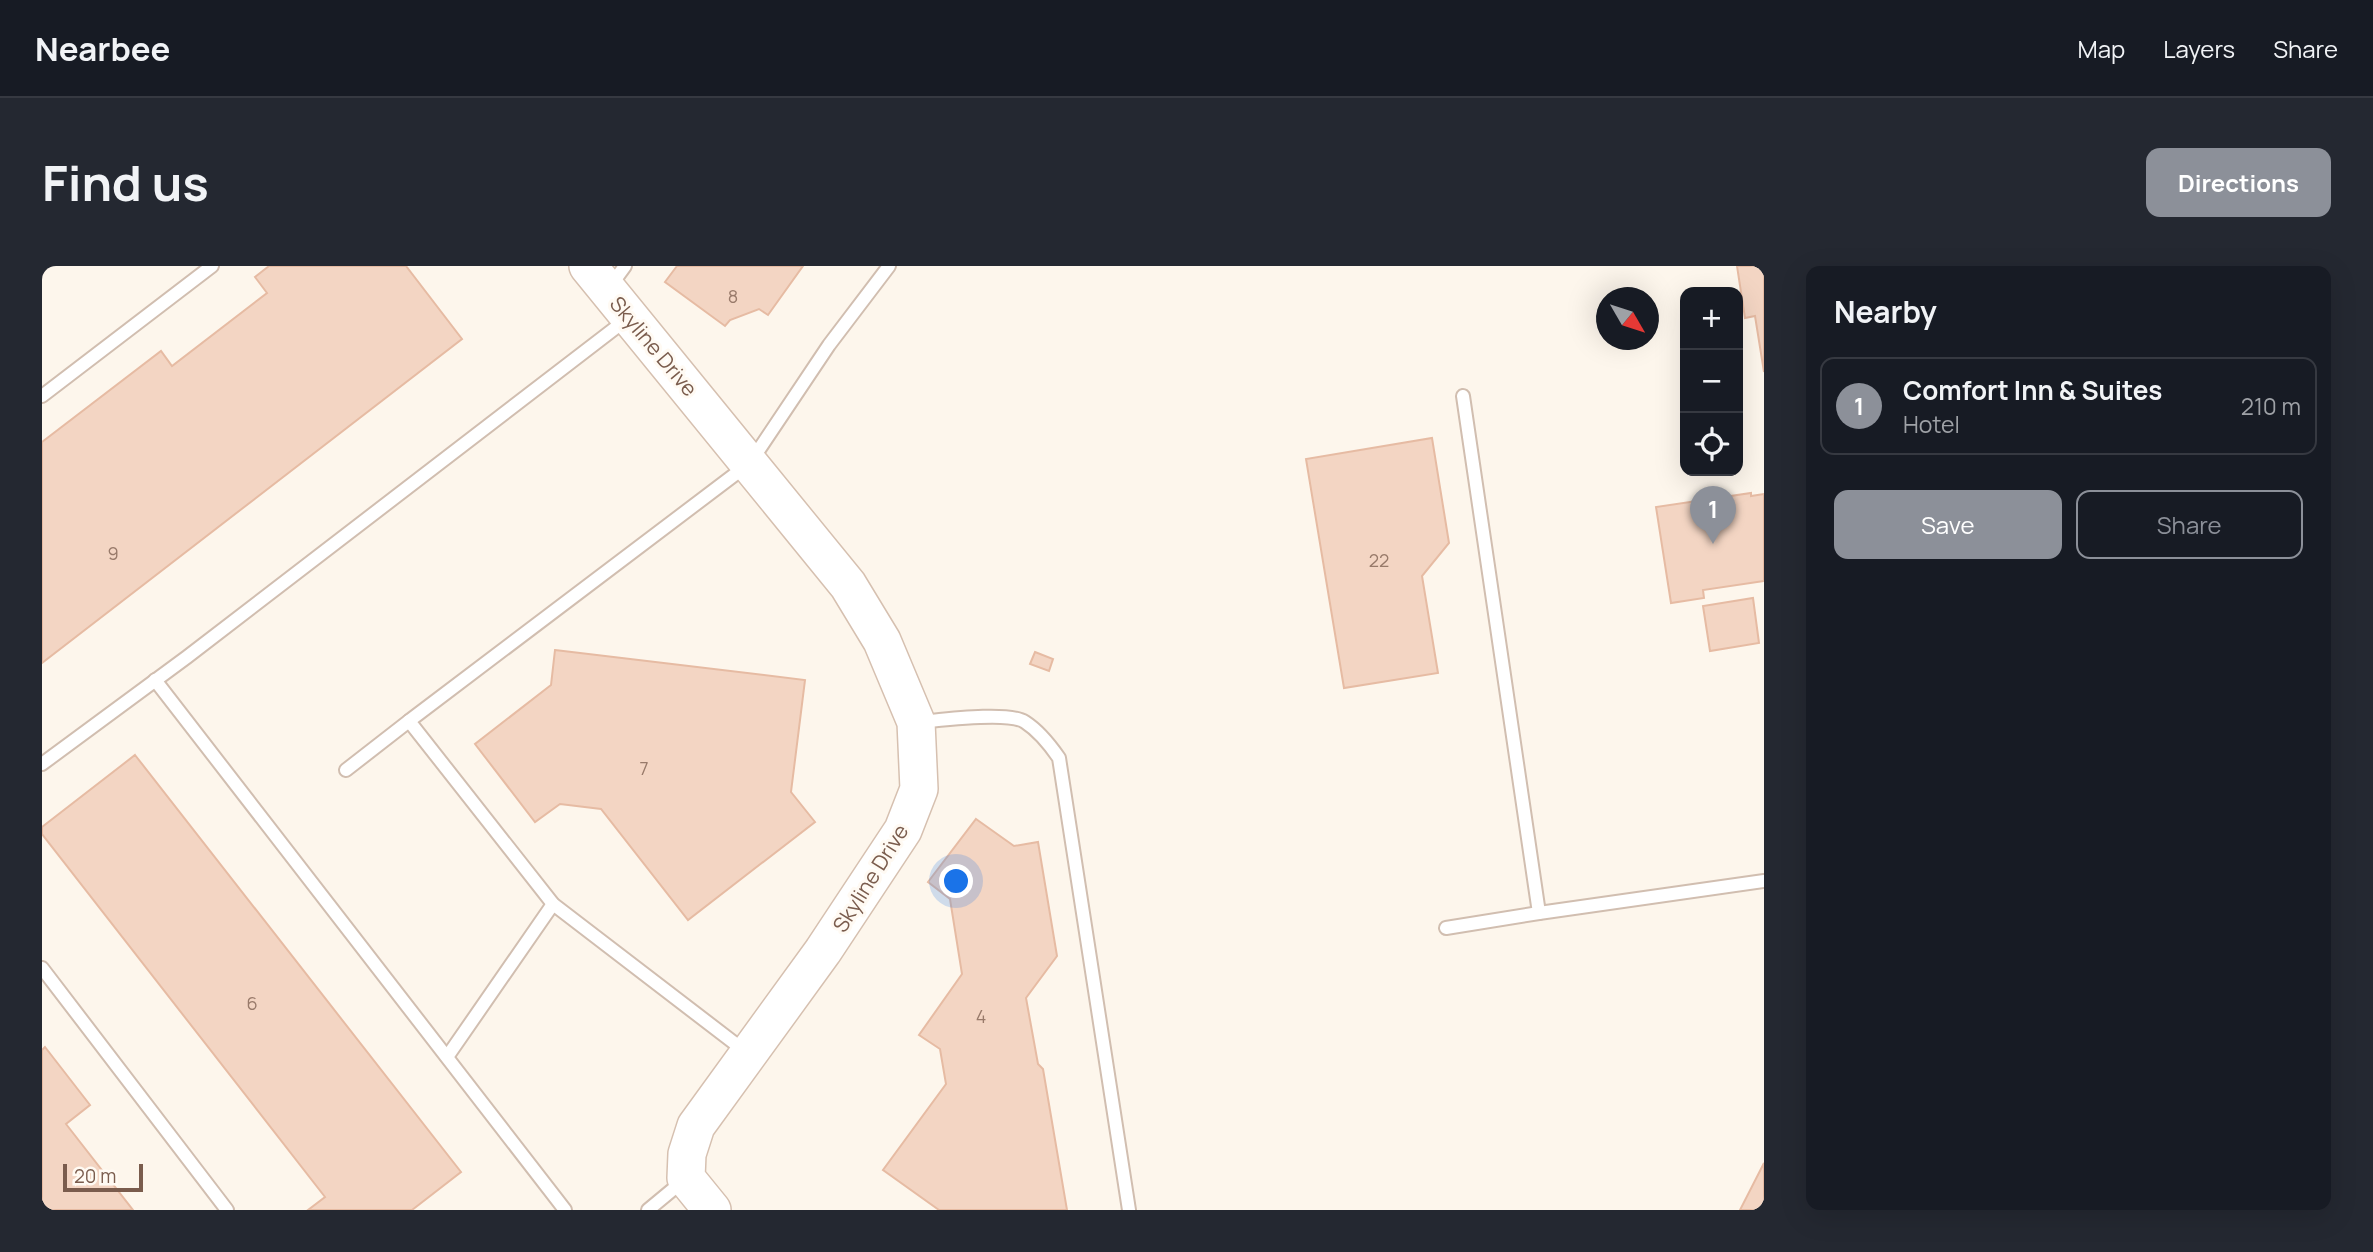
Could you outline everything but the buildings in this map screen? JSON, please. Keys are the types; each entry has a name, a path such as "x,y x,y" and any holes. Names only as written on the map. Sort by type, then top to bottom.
{"street":[{"name":"Skyline Drive","path":"613,285 848,585 881,641 916,722 919,789 903,830 822,951 696,1126 687,1154 686,1178"},
{"path":"686,1178 712,1210"}],"lane":[{"path":"42,396 212,266"},
{"path":"346,770 750,463 829,345 889,266"},
{"path":"42,764 155,680 613,285"},
{"path":"1463,396 1539,914"},
{"path":"155,680 565,1210"},
{"path":"916,722 978,717 1023,720 1048,743 1059,758 1129,1210"},
{"path":"409,721 553,904 748,1053"},
{"path":"1446,928 1764,881"},
{"path":"447,1057 553,904"},
{"path":"42,968 227,1210"},
{"path":"648,1210 686,1178"}],"place":[{"name":"Comfort Inn & Suites","path":"1713,544"}]}
